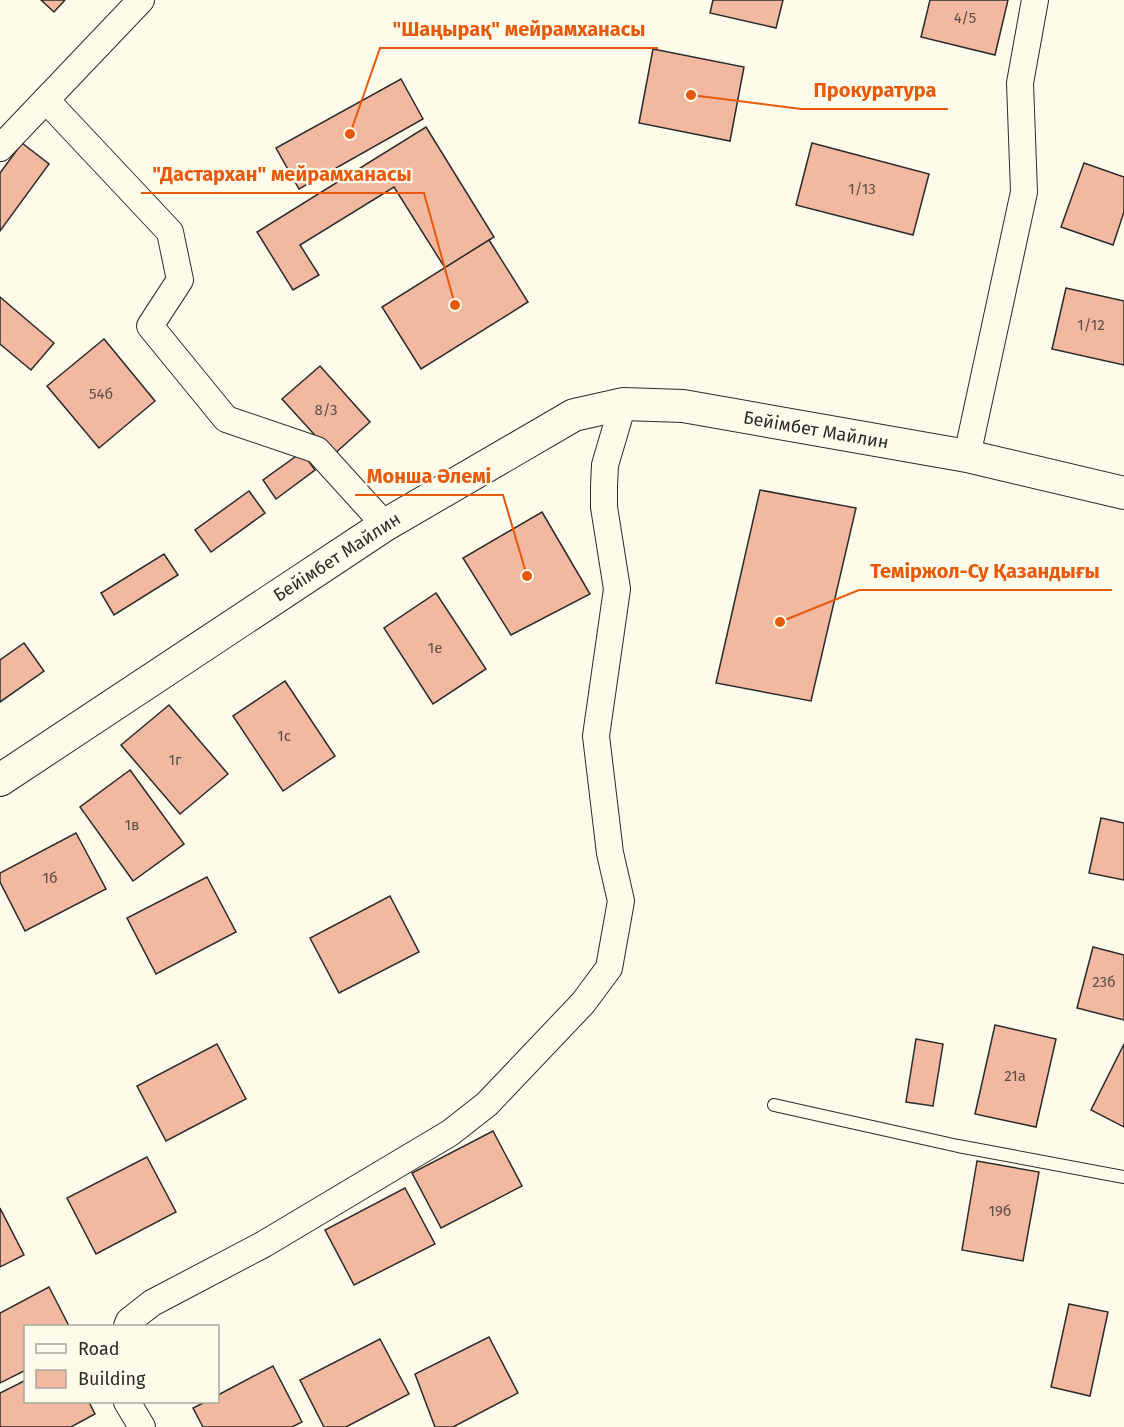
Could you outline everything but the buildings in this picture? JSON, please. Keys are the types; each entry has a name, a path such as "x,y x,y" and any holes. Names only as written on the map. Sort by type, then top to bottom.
{"street":[{"path":"0,148 141,0"},
{"path":"967,456 1024,192 1020,83 1035,0"},
{"path":"46,100 170,232 180,280 150,326 226,419 317,450 385,525"},
{"path":"127,1325 129,1320 152,1303 264,1244 450,1132 487,1104 583,1003 609,968 621,901 610,853 596,736 617,589 604,507 605,465 623,404"},
{"name":"Бейімбет Майлин","path":"0,780 385,525 574,415 623,404 683,406 967,456 1124,494"},
{"path":"128,1403 142,1427"}],"lane":[{"path":"774,1105 958,1146 1124,1177"}],"place":[{"name":"Прокуратура","path":"691,95"},
{"name":"\"Шаңырақ\" мейрамханасы","path":"350,134"},
{"name":"\"Дастархан\" мейрамханасы","path":"455,305"},
{"name":"Монша Әлемі","path":"527,576"},
{"name":"Теміржол-Су Қазандығы","path":"780,622"}]}
